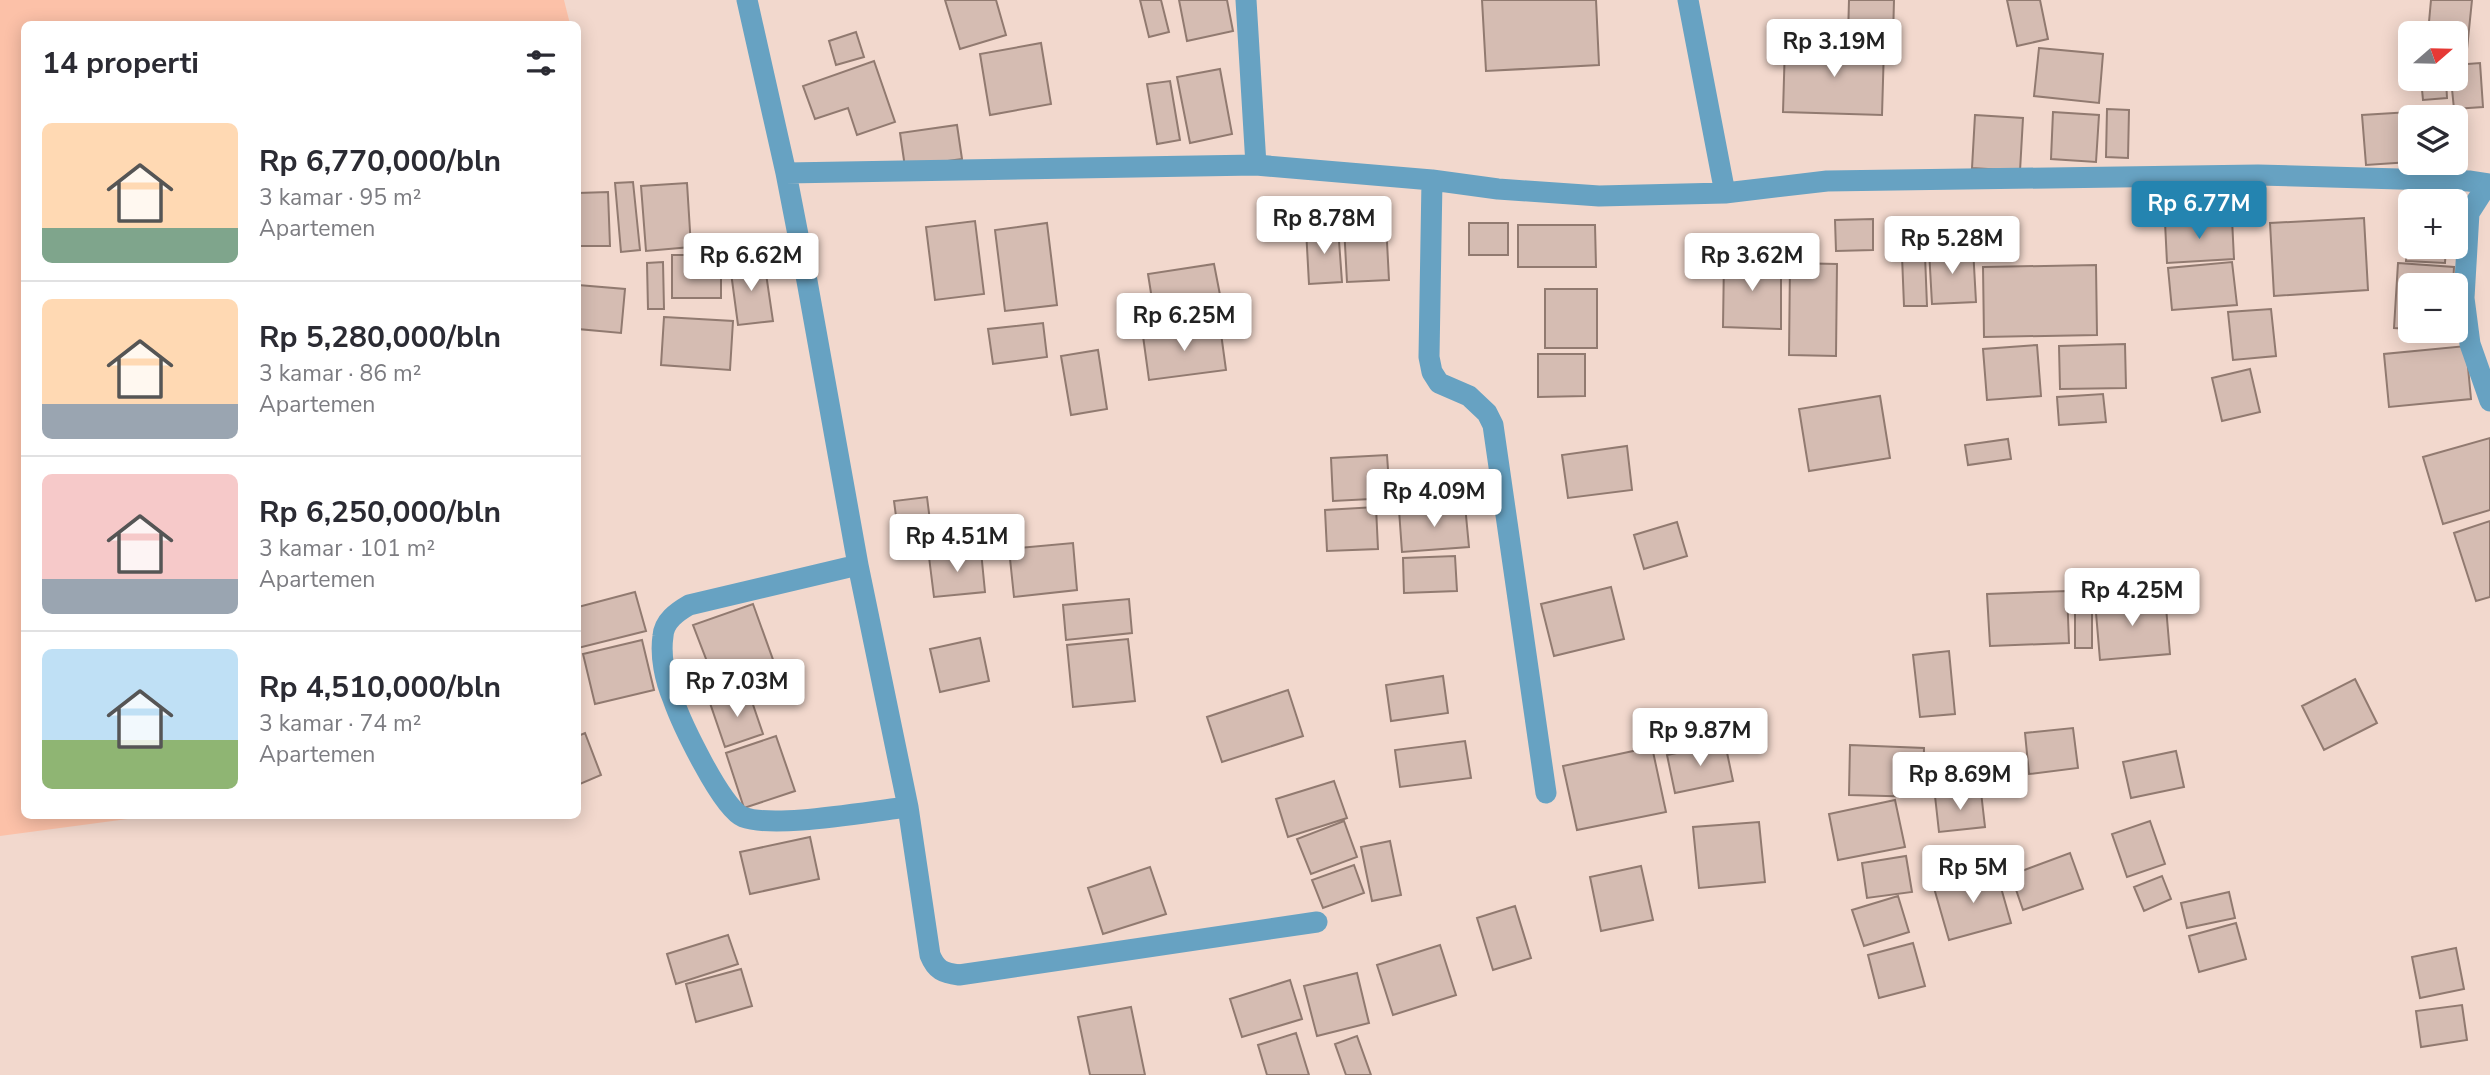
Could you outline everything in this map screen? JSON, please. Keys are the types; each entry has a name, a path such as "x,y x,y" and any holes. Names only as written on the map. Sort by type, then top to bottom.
{"street":[{"path":"747,0 786,173 858,565 908,807 930,955 935,967 945,973 959,975 1317,922"},
{"path":"1246,0 1256,165"},
{"path":"1688,0 1725,193"},
{"path":"786,173 1256,165 1599,196 1725,193 1827,181 2258,175 2469,181 2488,184 2469,212 2464,298 2470,344 2490,401"},
{"path":"1433,180 1429,357 1432,372 1439,383 1469,396 1487,414 1493,425 1546,793"},
{"path":"858,565 689,605 674,614 663,633 662,659 672,698 706,769 722,795 741,816 767,822 908,807"}],"shaded area":[{"path":"0,0 564,0 569,21 21,21 21,819 128,819 0,836"}],"building":[{"path":"945,0 996,0 1006,35 960,49"},
{"path":"1140,0 1161,0 1169,32 1149,37"},
{"path":"1179,0 1227,0 1233,31 1187,41"},
{"path":"1482,0 1596,0 1599,65 1486,71"},
{"path":"1849,0 1894,0 1893,38 1848,37"},
{"path":"2007,0 2040,0 2048,39 2017,46"},
{"path":"2431,0 2472,0 2468,39 2468,21 2429,21"},
{"path":"856,32 864,57 836,65 829,41"},
{"path":"1041,43 1051,104 990,115 980,54"},
{"path":"1785,44 1884,47 1882,115 1783,112"},
{"path":"2039,48 2103,54 2099,103 2034,96"},
{"path":"874,61 895,122 857,135 848,108 815,119 803,86"},
{"path":"2480,63 2483,107 2454,105 2452,91 2468,91 2468,64"},
{"path":"1220,69 1232,134 1190,143 1177,77"},
{"path":"1170,81 1180,140 1157,144 1147,84"},
{"path":"2422,91 2447,91 2447,98 2423,100"},
{"path":"2107,109 2129,110 2128,158 2106,157"},
{"path":"2053,112 2099,115 2096,162 2051,159"},
{"path":"2398,113 2398,163 2366,165 2362,115"},
{"path":"1975,115 2023,118 2020,171 1972,168"},
{"path":"957,125 962,159 905,167 900,133"},
{"path":"633,182 640,250 621,252 615,183"},
{"path":"687,183 691,247 646,251 641,186"},
{"path":"608,192 610,246 581,246 581,193"},
{"path":"2364,218 2368,290 2274,296 2270,223"},
{"path":"1873,219 1873,250 1836,251 1835,220"},
{"path":"2232,219 2234,259 2167,263 2165,222"},
{"path":"975,221 984,294 935,300 926,227"},
{"path":"1047,223 1057,305 1005,311 995,230"},
{"path":"1386,223 1389,280 1347,282 1344,226"},
{"path":"1469,223 1508,223 1508,255 1469,255"},
{"path":"1518,225 1595,225 1596,267 1518,267"},
{"path":"1338,227 1342,282 1309,284 1306,229"},
{"path":"1973,248 1976,302 1932,304 1929,250"},
{"path":"672,255 721,255 721,298 672,298"},
{"path":"1925,255 1927,306 1904,306 1902,256"},
{"path":"1724,258 1781,259 1781,329 1723,327"},
{"path":"2406,259 2445,259 2445,263"},
{"path":"764,260 773,321 738,325 730,265"},
{"path":"663,262 664,309 648,309 647,263"},
{"path":"2232,262 2237,305 2172,310 2168,268"},
{"path":"1790,263 1837,264 1836,356 1789,355"},
{"path":"2398,263 2454,267 2454,273 2398,273 2398,328 2394,328"},
{"path":"1214,264 1221,300 1154,312 1148,274"},
{"path":"2096,265 2097,335 1984,337 1983,267"},
{"path":"581,285 625,289 621,333 581,329"},
{"path":"1545,289 1597,289 1597,348 1545,348"},
{"path":"2271,309 2276,356 2233,360 2228,312"},
{"path":"664,317 733,321 730,370 661,365"},
{"path":"1043,323 1047,357 993,364 988,329"},
{"path":"1220,326 1226,370 1149,380 1143,336"},
{"path":"2125,344 2126,388 2060,389 2059,346"},
{"path":"2037,345 2041,396 1987,400 1983,349"},
{"path":"2466,346 2471,399 2389,407 2384,354"},
{"path":"1098,350 1107,409 1071,415 1061,356"},
{"path":"1538,354 1585,354 1585,396 1538,397"},
{"path":"2250,369 2260,412 2222,421 2212,378"},
{"path":"2103,394 2106,422 2059,425 2057,397"},
{"path":"1880,396 1890,458 1809,471 1799,409"},
{"path":"2490,438 2490,510 2443,524 2423,457"},
{"path":"2008,439 2011,459 1968,465 1965,445"},
{"path":"1627,446 1632,490 1568,498 1562,455"},
{"path":"1387,455 1390,498 1333,501 1331,458"},
{"path":"927,497 930,521 897,524 894,501"},
{"path":"1465,505 1469,547 1402,552 1399,510"},
{"path":"1376,507 1378,549 1327,551 1325,510"},
{"path":"2490,521 2490,597 2476,601 2454,533"},
{"path":"1677,522 1687,556 1644,569 1634,535"},
{"path":"1073,543 1077,590 1014,597 1009,549"},
{"path":"981,551 985,592 934,597 929,557"},
{"path":"1455,556 1457,591 1404,593 1403,558"},
{"path":"1611,587 1624,639 1554,656 1541,604"},
{"path":"2067,591 2069,643 1990,646 1987,594"},
{"path":"635,592 646,631 581,647 581,606"},
{"path":"2165,595 2170,654 2100,660 2095,601"},
{"path":"2075,598 2092,598 2092,648 2075,648"},
{"path":"1129,599 1132,633 1066,640 1063,605"},
{"path":"753,604 776,668 718,690 693,625"},
{"path":"980,638 989,681 940,692 930,649"},
{"path":"1128,639 1135,701 1073,707 1067,645"},
{"path":"642,640 654,690 595,704 583,654"},
{"path":"1949,651 1955,714 1920,717 1913,655"},
{"path":"1443,676 1448,713 1391,721 1386,685"},
{"path":"2355,679 2377,723 2324,750 2302,706"},
{"path":"748,690 763,734 725,747 710,703"},
{"path":"1288,690 1303,736 1222,762 1207,717"},
{"path":"2073,728 2078,768 2029,774 2025,733"},
{"path":"585,733 601,775 581,784 581,735"},
{"path":"776,736 795,791 744,808 726,753"},
{"path":"1465,741 1471,778 1400,787 1395,750"},
{"path":"1725,743 1733,781 1675,793 1667,755"},
{"path":"1850,745 1924,748 1923,797 1849,795"},
{"path":"1652,747 1666,812 1577,830 1563,766"},
{"path":"2176,751 2184,787 2131,798 2123,762"},
{"path":"1334,781 1347,818 1288,837 1276,799"},
{"path":"1981,792 1985,827 1939,832 1935,796"},
{"path":"1895,800 1905,847 1838,860 1829,814"},
{"path":"1344,821 1357,857 1311,874 1297,839"},
{"path":"2150,821 2165,864 2127,877 2112,834"},
{"path":"1759,822 1765,882 1699,888 1693,827"},
{"path":"810,837 819,879 750,894 740,852"},
{"path":"1390,841 1401,895 1372,901 1361,847"},
{"path":"2070,853 2083,889 2023,910 2011,875"},
{"path":"1906,856 1912,892 1867,898 1862,863"},
{"path":"1354,865 1364,893 1323,908 1312,880"},
{"path":"1641,866 1653,920 1601,931 1590,877"},
{"path":"1150,867 1166,914 1103,934 1088,888"},
{"path":"1996,870 2011,923 1949,940 1934,888"},
{"path":"2162,876 2171,899 2144,911 2134,887"},
{"path":"2229,892 2235,918 2187,928 2181,903"},
{"path":"1898,896 1909,932 1864,946 1852,910"},
{"path":"1515,906 1531,958 1493,970 1477,918"},
{"path":"2236,923 2246,959 2199,972 2189,936"},
{"path":"728,935 738,964 676,984 667,954"},
{"path":"1913,943 1925,986 1879,998 1868,955"},
{"path":"1440,945 1456,995 1393,1015 1377,965"},
{"path":"2456,948 2464,989 2420,998 2412,957"},
{"path":"741,969 752,1006 696,1022 686,984"},
{"path":"1357,973 1369,1023 1317,1036 1304,986"},
{"path":"1290,980 1302,1019 1242,1037 1230,999"},
{"path":"2462,1005 2467,1040 2421,1047 2416,1011"},
{"path":"1131,1007 1145,1075 1090,1075 1078,1017"},
{"path":"1296,1033 1309,1075 1267,1075 1258,1045"},
{"path":"1357,1036 1371,1075 1346,1075 1335,1044"}]}
